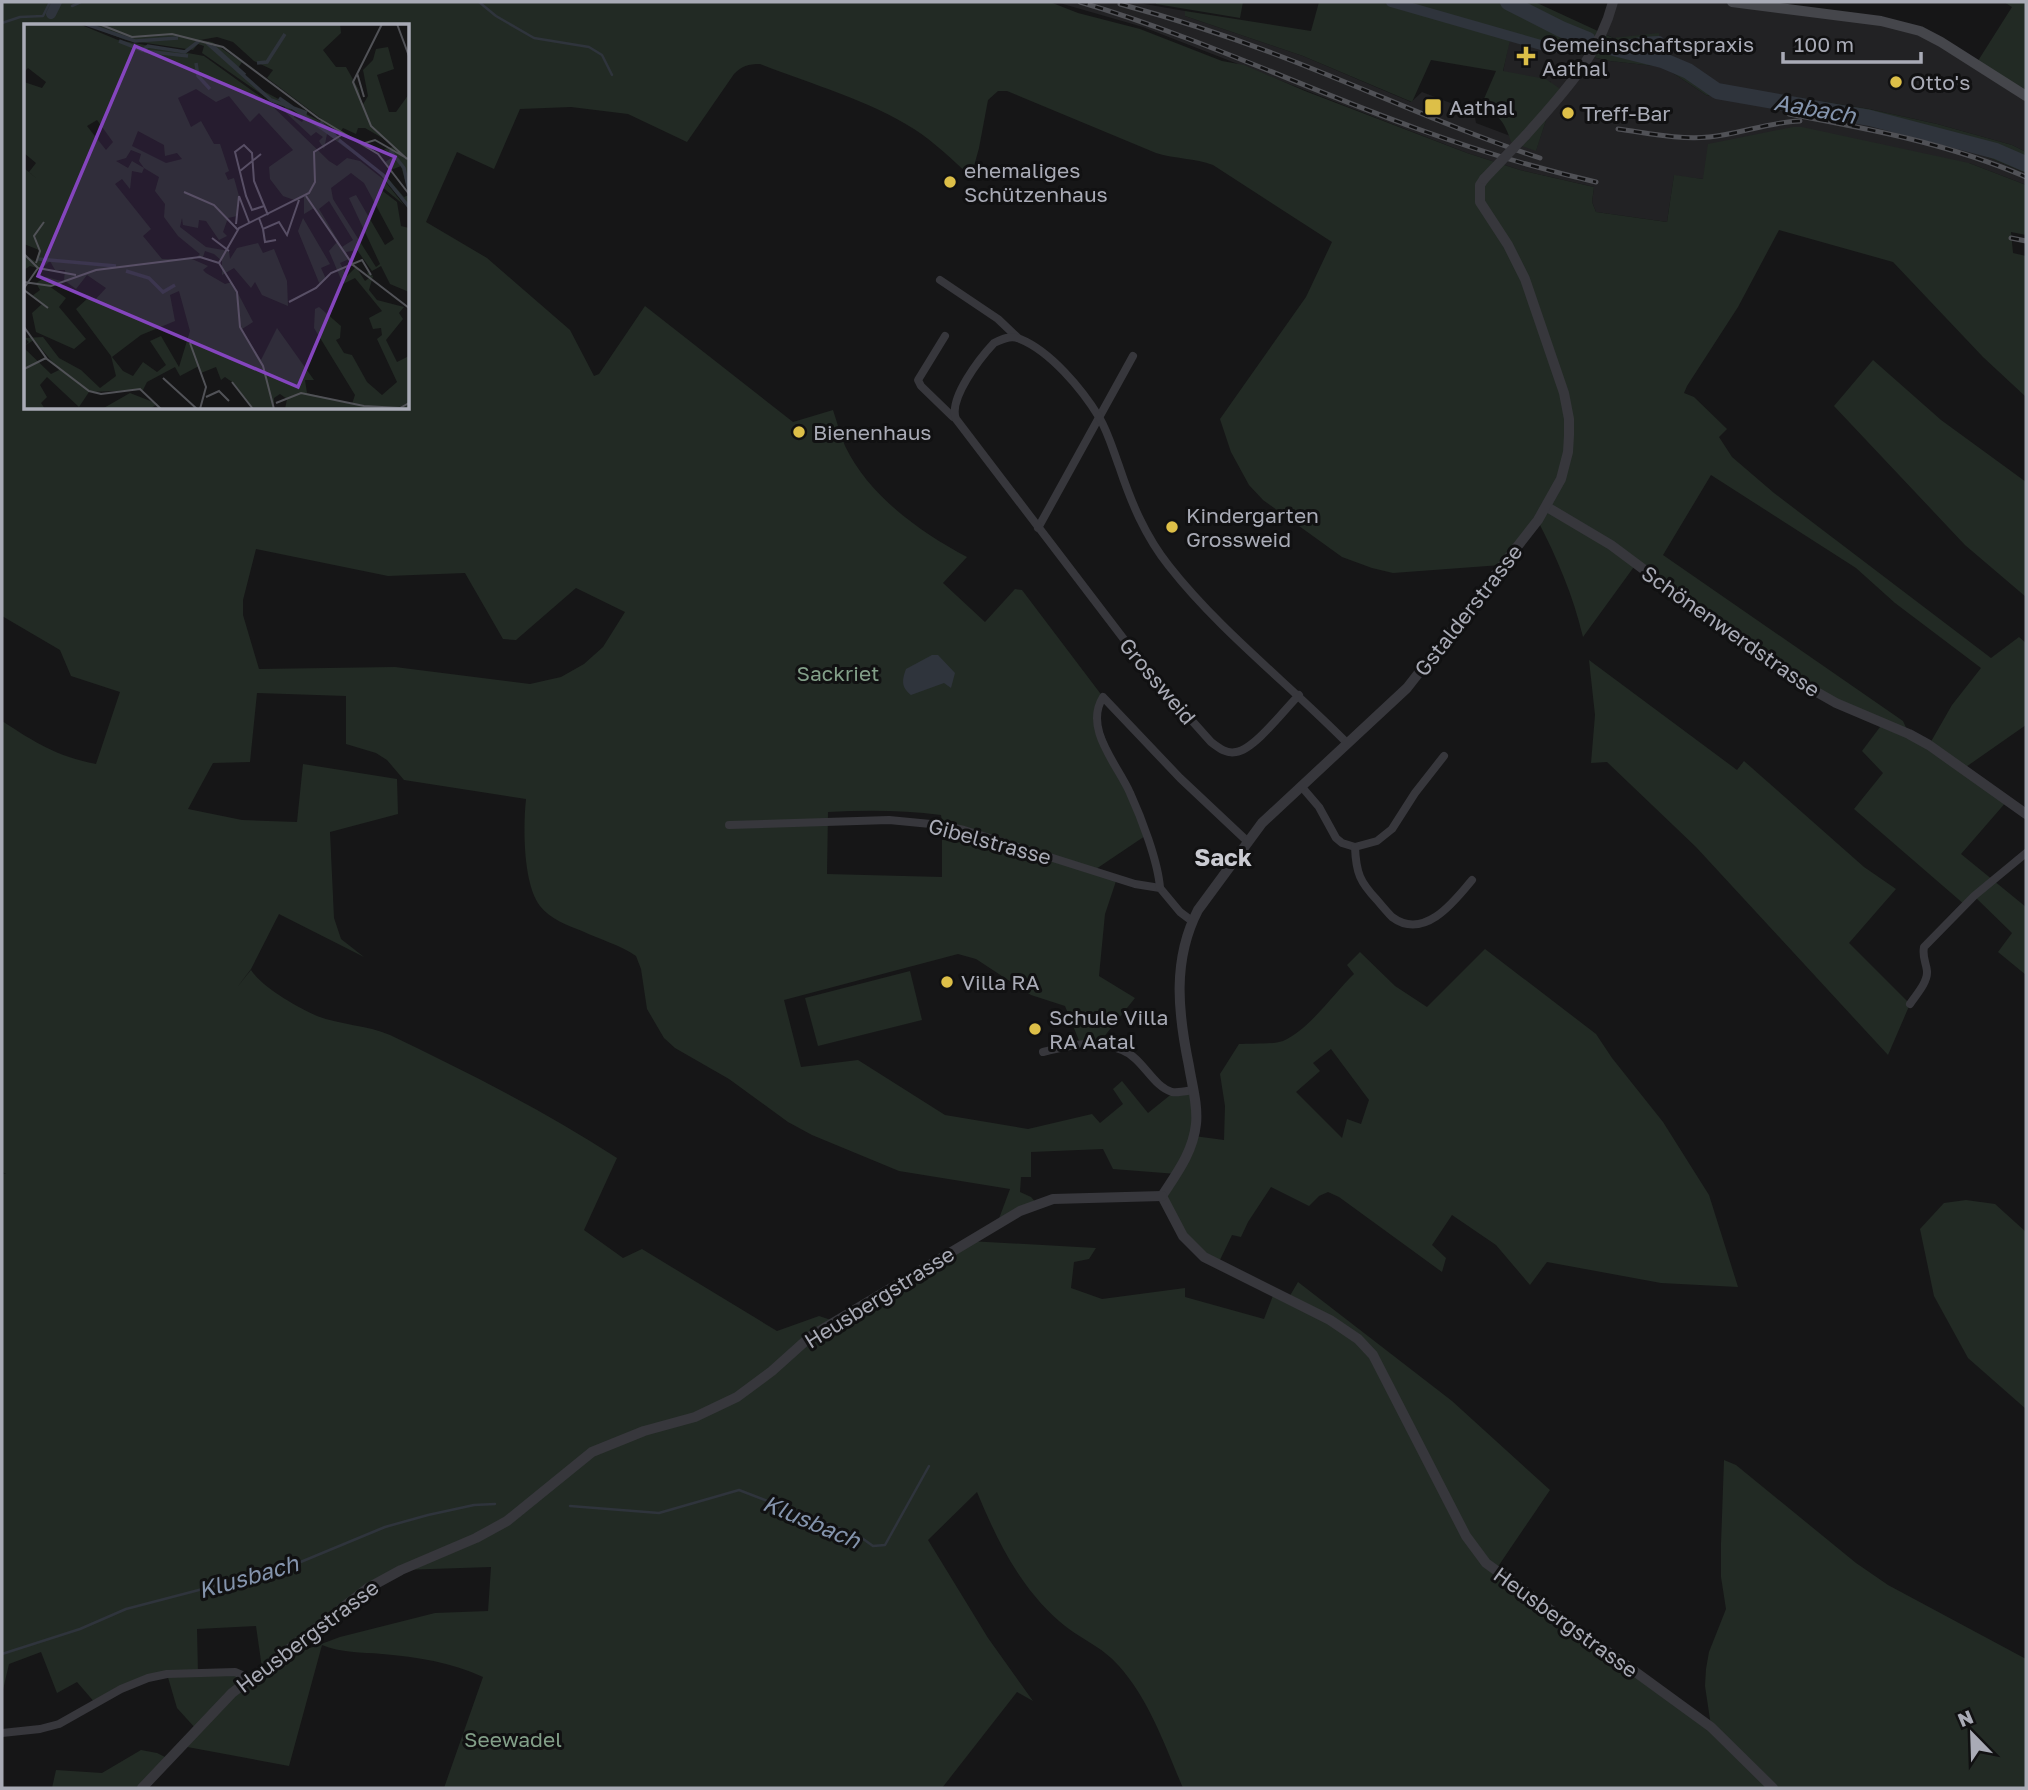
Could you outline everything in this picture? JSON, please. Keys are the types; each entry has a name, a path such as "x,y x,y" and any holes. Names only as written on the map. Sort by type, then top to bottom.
{"main road":[{"path":"1731,2 1772,4 1881,21 1920,31 2026,96"}],"street":[{"name":"Gstalderstrasse","path":"1163,1196 1186,1160 1197,1116 1178,997 1183,951 1192,921 1247,841 1301,786 1397,698 1417,675 1547,507 1561,479 1569,452 1569,419 1564,393 1525,279 1508,244 1480,202 1480,185 1526,135 1590,57 1603,33 1613,2"},
{"path":"940,280 998,319 1018,338 1063,371 1099,417 1136,511 1160,555 1207,609 1347,743"},
{"name":"Grossweid","path":"945,336 918,380 921,386 956,419 1152,676 1210,742 1222,750 1233,753 1243,751 1298,695"},
{"path":"956,419 953,407 958,394 988,349 1002,339 1018,338"},
{"path":"1038,528 1133,356"},
{"name":"Schönenwerdstrasse","path":"1547,507 1611,545 1799,682 1836,703 1909,734 2026,814"},
{"path":"1192,921 1180,912 1160,888 1143,824 1130,791 1099,732 1097,710 1102,697 1180,778 1247,841"},
{"path":"1301,786 1320,807 1336,838 1355,847 1377,841 1392,830 1409,801 1444,756"},
{"name":"Gibelstrasse","path":"729,825 889,820 941,825 1135,884 1160,888"},
{"path":"1355,847 1355,865 1362,884 1393,917 1407,924 1434,918 1448,909 1472,880"},
{"path":"1910,1004 1926,978 1924,947 1974,896 2026,853"},
{"path":"1043,1052 1080,1043 1099,1044 1124,1051 1137,1059 1163,1087 1174,1093 1194,1090"},
{"name":"Heusbergstrasse","path":"142,1788 249,1678 383,1578 476,1538 507,1521 592,1452 644,1431 695,1417 737,1397 772,1371 811,1336 1020,1211 1053,1199 1163,1196 1183,1236 1204,1257 1217,1266 1330,1320 1358,1339 1373,1355 1466,1536 1486,1563 1711,1727 1773,1788"},
{"path":"2,1733 59,1724 121,1689 148,1678 167,1674 235,1672 249,1678"}],"shaded area":[{"path":"1056,2 1133,2 1185,11 1185,16 1303,56 1411,102 1422,92 1474,112 1476,123 1513,137 1536,150 1550,108 1551,82 1503,72 1510,36 1610,61 1664,67 1706,95 1855,121 1937,140 1973,151 2026,173 2026,185 1969,163 1703,179 1674,176 1667,222 1596,212 1592,202 1594,187 1520,170 1467,153 1143,27"},
{"path":"1613,2 1732,2 1905,26 2026,96 2026,152 2012,145 1937,124 1869,109 1719,85 1676,58 1626,38 1613,38 1603,33"},
{"path":"932,655 938,655 955,673 951,688 944,683 911,695 903,683 906,669"}],"green space":[{"path":"2,2 1050,2 1078,13 1140,29 1222,61 1244,65 1467,153 1520,170 1594,187 1592,202 1596,212 1667,222 1674,175 1703,179 1708,144 1793,127 1969,163 2026,185 2026,235 2011,232 2013,253 2026,256 2026,397 1983,357 1893,262 1779,230 1738,307 1684,393 1694,397 1727,429 1719,437 1732,457 1774,493 1991,658 2019,637 2026,643 2026,725 1963,769 2007,801 1961,854 2026,907 2026,975 1998,952 2012,933 1974,896 1965,905 1854,809 1883,773 1862,751 1883,723 1799,682 1636,564 1583,637 1564,577 1538,521 1501,565 1393,573 1342,557 1263,500 1249,485 1231,452 1220,419 1306,297 1332,242 1213,165 1156,153 1007,91 998,91 988,100 971,177 914,129 878,109 756,64 743,67 734,74 687,142 628,114 571,107 520,109 494,169 457,152 426,222 487,258 570,330 594,376 599,374 645,306 793,422 833,410 845,446 855,464 882,497 931,536 967,557 943,583 985,622 1015,589 1022,590 1103,697 1097,718 1145,836 1096,869 942,822 941,815 856,811 828,812 827,874 942,877 942,828 964,832 1116,881 1105,914 1099,976 1135,998 1099,1043 1080,1043 1065,1006 1031,995 976,959 958,954 784,1000 801,1067 858,1060 945,1115 1028,1129 1092,1114 1100,1123 1123,1104 1113,1089 1122,1081 1148,1113 1174,1092 1193,1090 1194,1136 1224,1140 1225,1106 1220,1074 1239,1044 1278,1042 1293,1036 1354,974 1347,965 1360,952 1395,986 1427,1007 1485,949 1596,1034 1663,1122 1709,1195 1738,1287 1661,1283 1547,1262 1530,1285 1496,1245 1452,1215 1432,1245 1446,1258 1442,1272 1339,1197 1328,1192 1319,1196 1309,1206 1271,1187 1241,1237 1232,1235 1217,1266 1194,1249 1162,1196 1177,1174 1113,1169 1103,1149 1031,1152 1031,1177 1021,1177 1020,1192 1031,1197 1037,1204 997,1224 1010,1189 899,1171 812,1135 788,1122 729,1079 675,1048 664,1038 647,1009 641,969 636,956 559,921 540,906 534,896 527,870 526,799 404,780 387,760 376,753 346,744 346,696 257,693 250,762 213,763 188,809 242,820 297,822 303,764 397,779 398,814 330,832 334,918 341,939 364,957 279,914 251,969 238,986 251,970 272,990 309,1012 390,1035 505,1093 617,1158 584,1230 623,1258 642,1249 777,1331 819,1316 834,1321 969,1241 1096,1248 1089,1259 1074,1262 1071,1288 1102,1299 1185,1288 1185,1297 1264,1319 1274,1293 1288,1299 1298,1282 1452,1401 1550,1490 1495,1571 1711,1726 1705,1686 1706,1669 1709,1652 1726,1609 1721,1577 1724,1460 1736,1465 1856,1563 1888,1585 2026,1659 2026,1788 1183,1788 1140,1694 1112,1659 1059,1621 1032,1593 1001,1545 977,1492 928,1540 988,1638 1033,1701 1017,1692 942,1788 444,1788 483,1677 434,1661 344,1651 322,1645 289,1766 182,1746 197,1730 177,1708 167,1674 148,1678 96,1704 77,1682 57,1693 41,1652 9,1664 2,1694 2,1173 6,1174 2,1172 2,721 47,748 96,764 120,692 71,676 60,650 2,616","holes":["1711,475 1856,568 1895,603 1981,668 1952,705 1929,745 1909,734 1903,721 1663,555","256,549 388,576 465,573 503,639 516,640 576,588 625,612 603,647 584,664 561,677 530,684 395,667 259,669 243,615 243,600","1331,1049 1369,1100 1361,1124 1347,1119 1342,1138 1296,1092 1320,1071 1313,1063","491,1567 488,1611 435,1613 340,1637 305,1649 294,1643 401,1570","256,1626 262,1668 249,1678 235,1672 198,1673 197,1629"]},
{"path":"1156,2 1243,2 1240,18"},
{"path":"1319,2 1535,2 1613,38 1659,33 1659,52 1676,58 1720,85 1869,109 2012,145 2026,152 2026,173 1973,151 1937,140 1855,121 1706,95 1664,67 1610,61 1511,36 1503,71 1546,79 1563,91 1550,108 1536,151 1511,142 1500,120 1492,112 1480,108 1496,71 1431,60 1412,102 1303,56 1185,16 1185,11 1311,31"},
{"path":"2004,2 2026,2 2026,96 1976,64 2012,7"},
{"path":"1873,360 1941,420 2026,482 2026,597 1965,545 1834,406"},
{"path":"1589,660 1737,770 1744,761 1864,867 1896,889 1849,943 1910,1004 1888,1055 1696,847 1607,762 1591,763 1595,715"},
{"path":"910,971 922,1020 818,1046 805,998"},
{"path":"1966,1200 1995,1204 2026,1232 2026,1409 1968,1358 1934,1296 1920,1229 1944,1203"},
{"path":"141,1750 169,1759 142,1788 52,1788 56,1770 102,1773"}],"waterway":[{"path":"2,23 20,17 43,16 50,2 56,4"},
{"path":"51,14 57,2"},
{"path":"72,6 81,2"},
{"path":"479,2 496,16 534,38 589,47 602,55 612,75"},
{"path":"1391,2 1548,47 1561,48 1582,39"},
{"name":"Aabach","path":"1508,2 1588,40"},
{"path":"1613,48 1659,41"},
{"name":"Aabach","path":"1606,46 1662,60 1688,71 1717,91 1870,118 1996,151 2026,164"},
{"name":"Klusbach","path":"570,1506 659,1513 739,1490 859,1536 873,1546 885,1545 929,1466"},
{"name":"Klusbach","path":"2,1654 80,1629 126,1609 291,1566 385,1527 474,1505 495,1504"}],"railway":[{"path":"1080,2 1166,30 1440,137 1528,165 1596,182"},
{"path":"1120,4 1253,46 1472,134 1540,158"},
{"path":"1789,114 1939,147 2026,177"},
{"path":"1618,129 1698,138 1800,121"},
{"path":"2011,238 2026,241"}],"place":[{"name":"Gemeinschaftspraxis Aathal","path":"1526,56"},
{"name":"Otto's","path":"1896,82"},
{"name":"Aathal","path":"1433,107"},
{"name":"Treff-Bar","path":"1568,113"},
{"name":"ehemaliges Schützenhaus","path":"950,182"},
{"name":"Bienenhaus","path":"799,432"},
{"name":"Kindergarten Grossweid","path":"1172,527"},
{"name":"Villa RA","path":"947,982"},
{"name":"Schule Villa RA Aatal","path":"1035,1029"}],"district":[{"name":"Sack","path":"1223,856"}],"park label":[{"name":"Sackriet","path":"838,673"},
{"name":"Seewadel","path":"513,1739"}]}
